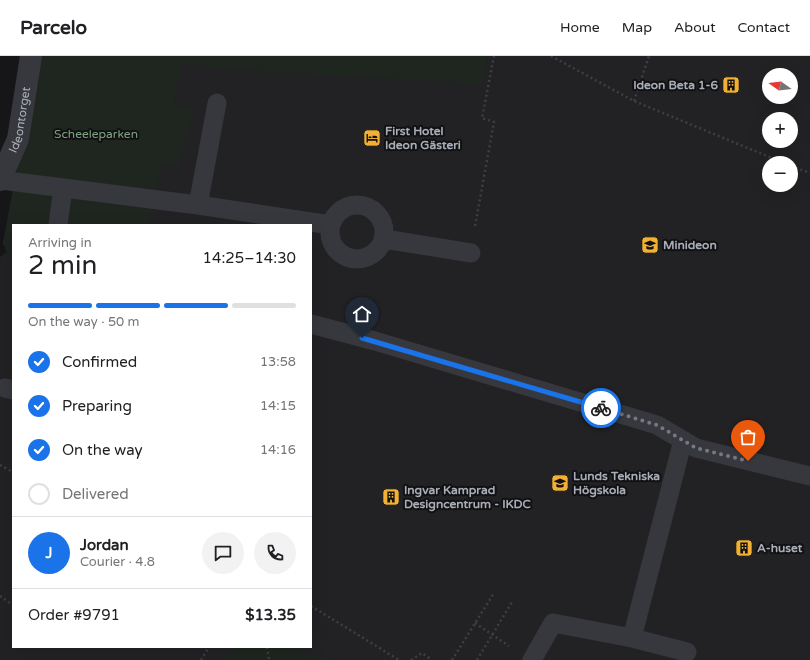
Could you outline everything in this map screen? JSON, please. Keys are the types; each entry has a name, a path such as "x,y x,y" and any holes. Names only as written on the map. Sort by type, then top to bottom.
{"street":[{"name":"Ideontorget","path":"0,180 18,139 31,56"}],"lane":[{"path":"198,204 217,103"},
{"path":"0,180 198,204 331,226"},
{"path":"58,224 63,188"},
{"path":"359,205 368,207 376,212 382,220 384,239 380,249 372,255 364,259 352,259 344,256 333,244 330,235 331,226 333,220 339,212 347,207 359,205"},
{"path":"384,239 471,252"},
{"path":"312,324 375,341 657,425 696,448 810,476"},
{"path":"632,638 682,440"},
{"path":"532,660 553,623 632,638 687,652"}],"path":[{"path":"471,252 494,122 482,118 494,56"},
{"path":"551,56 634,101 767,156"},
{"path":"634,101 649,56"},
{"path":"798,169 810,174"},
{"path":"0,465 12,471"},
{"path":"452,660 494,593"},
{"path":"0,596 12,604"},
{"path":"477,660 512,602"},
{"path":"312,607 399,660"},
{"path":"474,623 508,645"},
{"path":"201,660 208,648"},
{"path":"267,648 269,660"},
{"path":"411,660 422,653 432,660"}],"shaded area":[{"path":"38,56 810,56 810,660 0,660 0,257 7,252 3,243"}],"green space":[{"name":"Scheeleparken","path":"38,56 488,56 482,84 269,72 182,64 174,103 193,111 178,169 162,163 148,224 14,223 12,224 12,232 7,253 3,243"},
{"path":"232,648 284,648 336,660 224,660"}],"way so far":[{"path":"601,408 657,425 696,448 748,461"}],"place":[{"name":"Ideon Beta 1-6","path":"731,85"},
{"name":"First Hotel Ideon Gästeri","path":"372,138"},
{"name":"Minideon","path":"650,245"},
{"name":"Lunds Tekniska Högskola","path":"560,483"},
{"name":"Ingvar Kamprad Designcentrum - IKDC","path":"391,497"},
{"name":"A-huset","path":"744,548"}],"route":[{"path":"362,338 601,408"}]}
